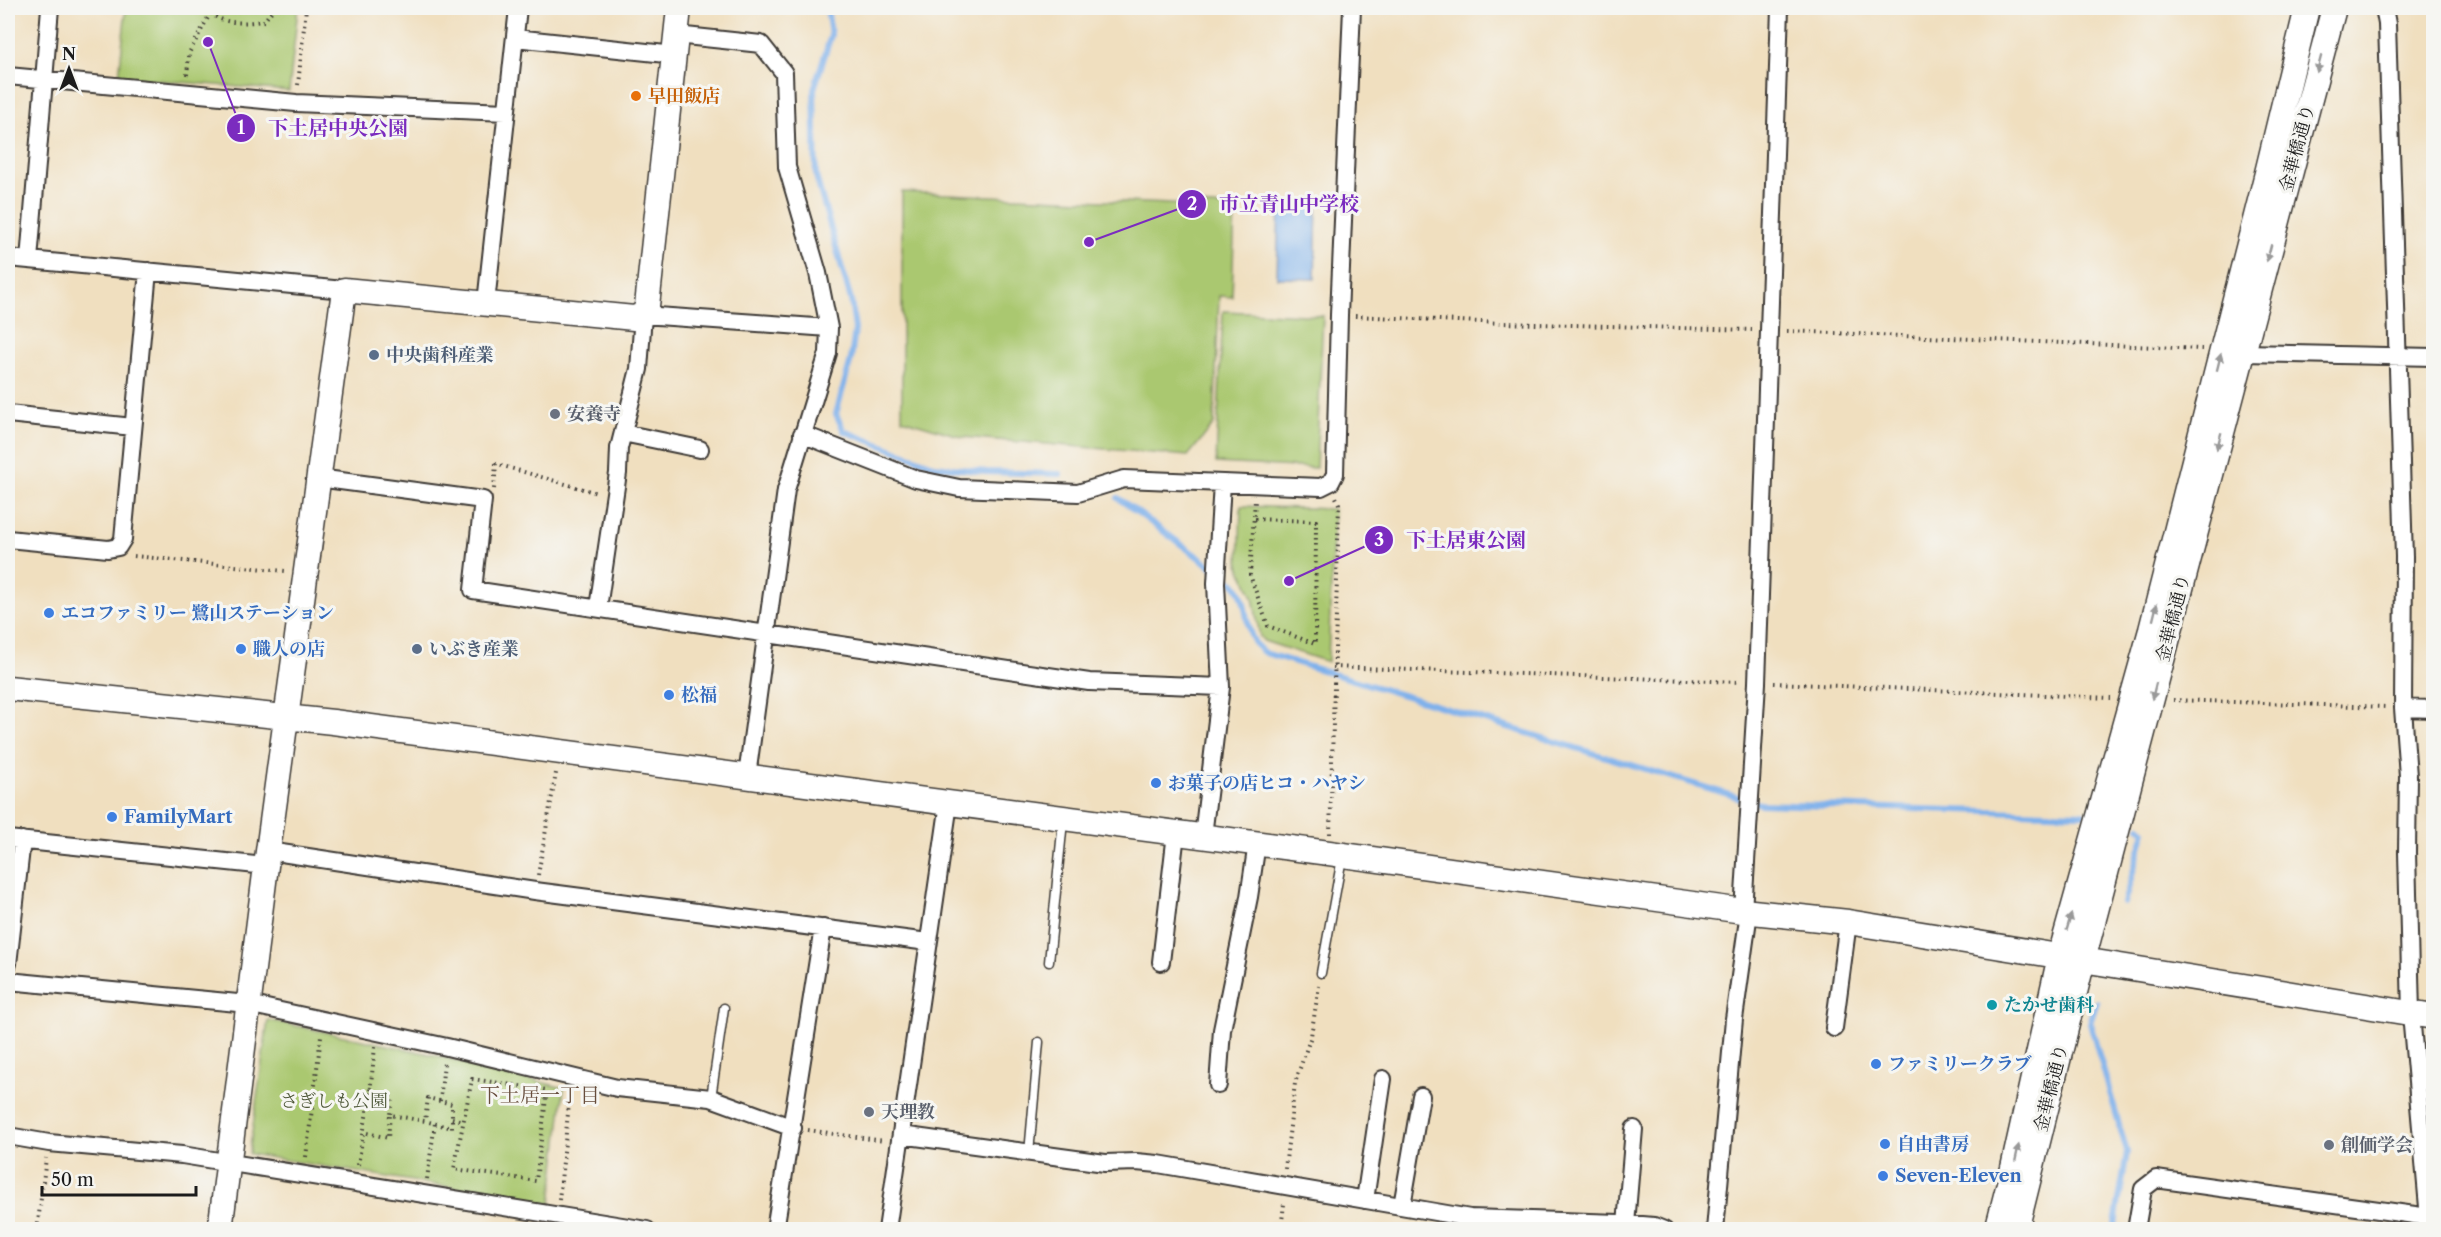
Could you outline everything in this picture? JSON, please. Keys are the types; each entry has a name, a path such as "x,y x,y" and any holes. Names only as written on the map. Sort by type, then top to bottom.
{"street":[{"path":"28,260 50,8"},
{"path":"486,303 518,8"},
{"path":"598,608 618,473 619,448 639,369 643,315 647,306 679,8"},
{"path":"802,434 916,479 959,488 1078,493 1124,478 1321,487 1331,482 1335,474 1339,315 1353,8"},
{"path":"1715,1230 1746,912 1748,811 1757,683 1780,8"},
{"name":"金華橋通り","path":"2232,351 2307,8"},
{"name":"金華橋通り","path":"1997,1230 2142,699 2232,351 2334,8"},
{"path":"2136,1230 2143,1189 2156,1179 2430,1223 2422,1015 2407,852 2408,776 2403,708 2404,557 2387,24 2384,8"},
{"path":"515,38 675,45 761,44 784,72 787,167 821,284 829,328 828,353 786,489 747,776"},
{"path":"8,76 296,103 506,112"},
{"path":"8,258 634,318 643,315 829,328"},
{"path":"8,539 108,549 118,547 123,539 148,271"},
{"path":"220,1230 267,859 344,290"},
{"path":"2232,351 2433,357"},
{"path":"8,414 133,427"},
{"path":"623,433 700,449"},
{"path":"318,478 483,500 474,590 1089,682 1221,687"},
{"path":"1203,836 1221,687 1216,583 1222,483"},
{"path":"8,688 333,722 1176,832 1746,912 1848,922 2422,1015"},
{"path":"2403,708 2433,709"},
{"path":"887,1230 949,803"},
{"path":"1161,962 1176,832"},
{"path":"8,964 15,840 267,859 928,942"},
{"path":"1218,1085 1222,1030 1249,897 1257,843"},
{"path":"1834,1028 1848,922"},
{"path":"775,1230 823,928"},
{"name":"金華橋通り","path":"2016,1230 2071,958"},
{"path":"8,981 248,1004 447,1047 617,1089 711,1098 793,1128"},
{"path":"1365,1200 1383,1079"},
{"path":"1402,1206 1421,1096"},
{"path":"1621,1226 1634,1129"},
{"path":"8,1136 49,1143 182,1155 647,1230"},
{"path":"900,1139 1105,1163 1158,1164 1470,1218 1654,1226 1664,1230"}],"lane":[{"path":"1048,962 1063,818"},
{"path":"1320,973 1336,854"},
{"path":"711,1098 724,1008"},
{"path":"1029,1153 1039,1042"}],"path":[{"path":"207,8 210,14 237,24 264,21 274,8"},
{"path":"296,103 306,8"},
{"path":"185,93 189,53 210,14"},
{"path":"1339,315 1501,323 1769,330 2232,351"},
{"path":"483,500 495,487 496,464 614,498"},
{"path":"1331,482 1339,504 1333,667 1336,854"},
{"path":"1255,519 1316,521 1315,644 1268,626 1250,575 1256,484"},
{"path":"118,547 128,555 286,571"},
{"path":"1333,667 2403,708"},
{"path":"536,891 557,766"},
{"path":"1281,1230 1295,1083 1311,1036 1320,973"},
{"path":"306,1161 321,1036 332,1038"},
{"path":"358,1170 375,1047 364,1045"},
{"path":"440,1101 447,1047"},
{"path":"472,1078 547,1090 536,1181 454,1169 463,1121 472,1078"},
{"path":"557,1216 572,1078"},
{"path":"367,1133 388,1138 392,1096 370,1092 371,1087"},
{"path":"390,1115 452,1128 452,1104 428,1098 425,1121"},
{"path":"452,1118 463,1121"},
{"path":"425,1195 435,1123"},
{"path":"793,1128 900,1139"},
{"path":"37,1230 49,1143"}],"green space":[{"path":"126,8 298,8 289,91 119,77"},
{"path":"902,192 1235,207 1232,297 1219,296 1214,424 1188,456 962,437 902,419"},
{"path":"1223,311 1323,316 1316,468 1216,463"},
{"path":"1241,506 1334,509 1328,662 1264,641 1260,637 1253,597 1239,565"},
{"name":"さぎしも公園","path":"268,1020 434,1055 564,1088 551,1204 249,1154"}],"water":[{"path":"1279,203 1317,204 1315,279 1277,278"}],"waterway":[{"path":"827,8 831,35 814,89 816,176 851,300 855,329 851,359 836,414 844,431 936,466 986,472 1060,474"},
{"path":"1118,498 1235,584 1240,592 1249,630 1258,647 1265,653 1760,804 2083,814"},
{"path":"2124,903 2145,831 2140,827"},
{"path":"2097,1002 2090,1023 2127,1152 2114,1230"}],"place":[{"name":"下土居中央公園","path":"208,42"},
{"name":"早田飯店","path":"636,96"},
{"name":"市立青山中学校","path":"1089,242"},
{"name":"中央歯科産業","path":"374,355"},
{"name":"安養寺","path":"555,414"},
{"name":"下土居東公園","path":"1289,581"},
{"name":"エコファミリー 鷺山ステーション","path":"49,613"},
{"name":"職人の店","path":"241,649"},
{"name":"いぶき産業","path":"417,649"},
{"name":"松福","path":"669,695"},
{"name":"お菓子の店ヒコ・ハヤシ","path":"1156,783"},
{"name":"FamilyMart","path":"112,817"},
{"name":"たかせ歯科","path":"1992,1005"},
{"name":"ファミリークラブ","path":"1876,1064"},
{"name":"天理教","path":"869,1112"},
{"name":"自由書房","path":"1885,1144"},
{"name":"創価学会","path":"2329,1145"},
{"name":"Seven-Eleven","path":"1883,1176"}],"district":[{"name":"下土居一丁目","path":"540,1095"}]}
